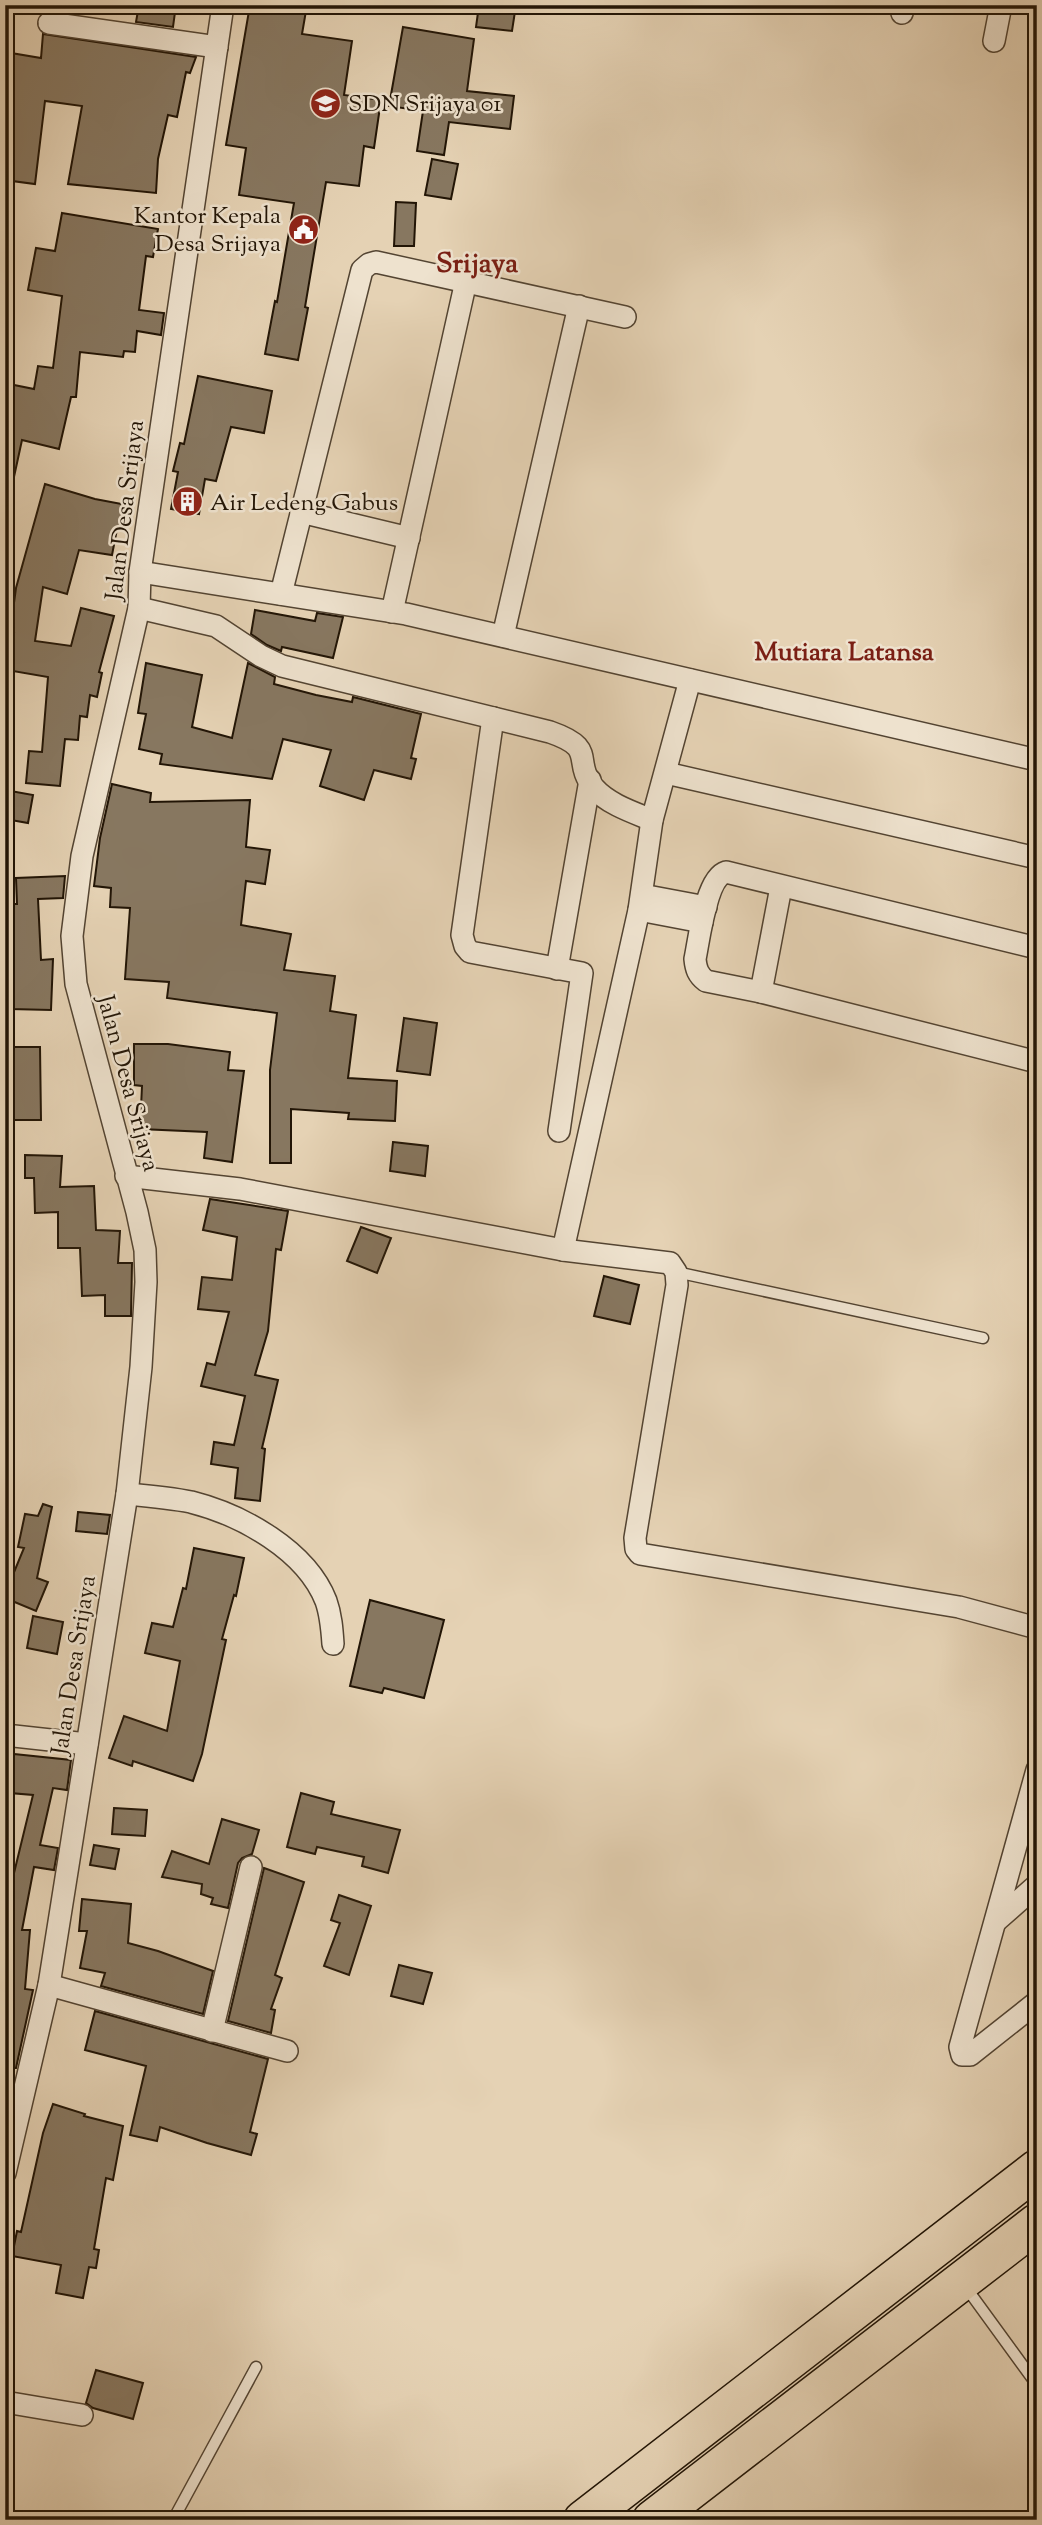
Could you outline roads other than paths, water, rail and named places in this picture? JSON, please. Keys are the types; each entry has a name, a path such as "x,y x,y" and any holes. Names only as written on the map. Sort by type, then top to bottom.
{"highway":[{"path":"583,2520 1024,2178"},
{"path":"652,2520 1035,2224"}],"street":[{"name":"Jalan Desa Srijaya","path":"5,2173 49,1985 128,1494 141,1367 146,1282 145,1250 76,984 72,936 82,856 139,608 140,572 223,5"},
{"path":"994,41 1001,5"},
{"path":"49,23 217,47"},
{"path":"281,594 362,270 369,264 376,262 625,317"},
{"path":"392,612 466,281"},
{"path":"503,636 579,306"},
{"path":"301,512 409,538"},
{"path":"140,572 392,612 1037,760"},
{"path":"139,608 216,626 261,656 282,666 550,732 572,740 580,750 592,785 623,808 652,820"},
{"path":"564,1250 640,902 646,845 690,680"},
{"path":"493,718 462,935 464,946 470,952 582,972 559,1131"},
{"path":"666,773 1037,858"},
{"path":"557,969 590,780"},
{"path":"1037,948 726,872 717,877 704,915 695,959 696,968 706,981 761,992 1037,1062"},
{"path":"761,992 781,887"},
{"path":"640,902 704,915"},
{"path":"126,1176 240,1189 564,1250 666,1262 676,1272 677,1285 635,1538 636,1549 640,1554 959,1607 1037,1628"},
{"path":"128,1494 194,1503 250,1525 278,1544 303,1566 317,1583 326,1602 333,1644"},
{"path":"5,1735 87,1744"},
{"path":"1037,1770 1030,1820 996,1921 960,2047 962,2055 970,2055 1037,2003"},
{"path":"212,2031 251,1867"},
{"path":"996,1921 1037,1885"},
{"path":"49,1985 287,2051"},
{"path":"5,2402 82,2415"}],"lane":[{"path":"676,1272 983,1338"},
{"path":"961,2281 1037,2385"},
{"path":"173,2520 256,2367"}],"place":[{"name":"SDN Srijaya 01","path":"325,103"},
{"name":"Kantor Kepala Desa Srijaya","path":"304,229"},
{"name":"Air Ledeng Gabus","path":"187,502"}],"district":[{"name":"Srijaya","path":"477,262"},
{"name":"Mutiara Latansa","path":"844,651"}]}
